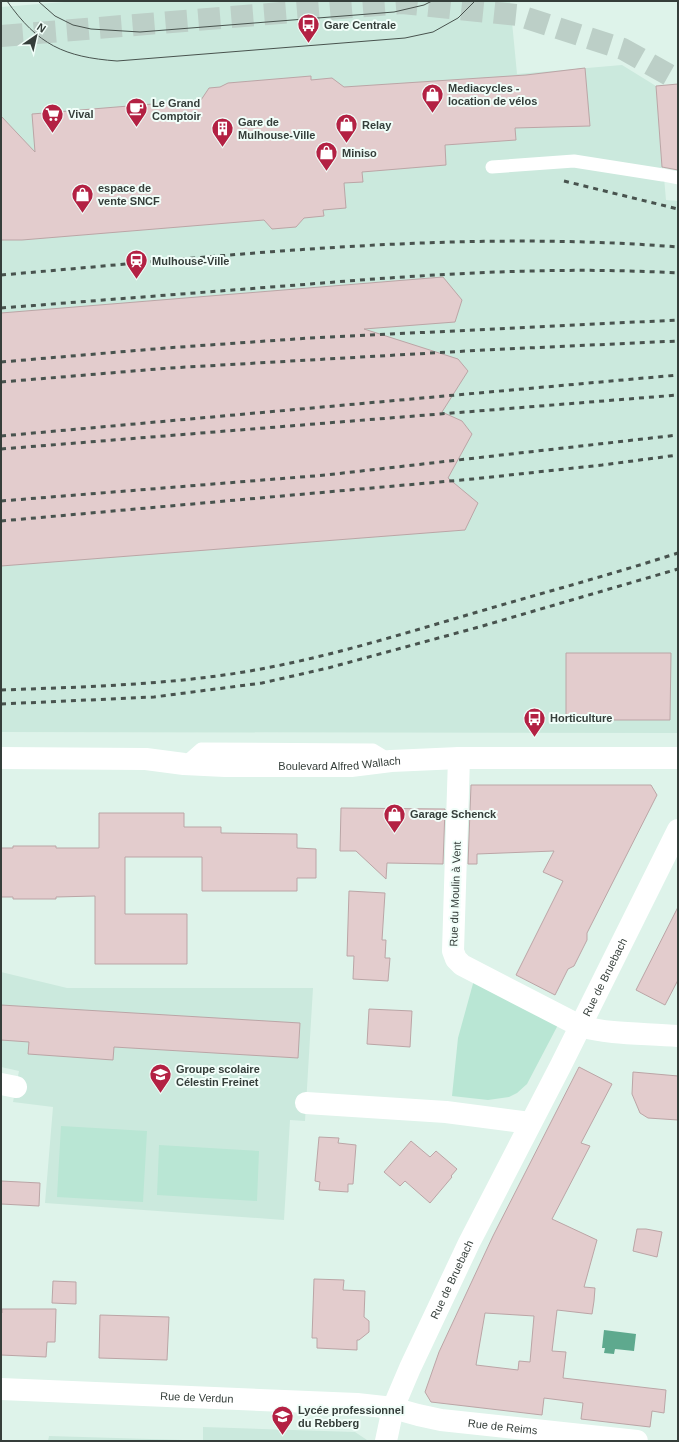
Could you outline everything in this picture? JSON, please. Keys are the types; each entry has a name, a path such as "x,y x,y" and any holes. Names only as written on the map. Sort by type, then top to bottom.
{"street":[{"name":"Boulevard Alfred Wallach","path":"1,758 146,759 184,764 225,766 351,766 392,761 459,758 678,758"},
{"name":"Rue du Moulin à Vent","path":"459,758 453,951 456,959 462,965 580,1026 592,1029 678,1036"},
{"name":"Rue de Bruebach","path":"386,1441 393,1408 410,1368 469,1243 678,830"},
{"path":"306,1104 446,1112 530,1123"},
{"name":"Rue de Verdun","path":"1,1389 357,1404 393,1408"},
{"name":"Rue de Reims","path":"393,1408 418,1416 441,1420 637,1441"}],"lane":[{"path":"492,167 574,161 678,178"}],"shaded area":[{"path":"77,1 510,1 517,74 622,65 656,86 666,200 678,201 678,733 1,732 1,7"},
{"name":"Groupe scolaire Célestin Freinet","path":"1,972 67,988 313,988 305,1121 290,1120 284,1220 45,1203 53,1107 13,1102 19,1071 1,1067"},
{"path":"474,980 559,1023 527,1084 517,1093 509,1097 488,1100 452,1096 458,1038"},
{"path":"61,1126 147,1131 143,1202 57,1197"},
{"path":"159,1145 259,1151 257,1201 157,1195"},
{"path":"604,1330 636,1334 634,1351 615,1349 614,1354 604,1353 605,1348 602,1348"},
{"name":"Lycée professionnel du Rebberg","path":"203,1427 355,1432 367,1441 203,1441"},
{"path":"49,1436 183,1440 183,1441 48,1441"}],"building":[{"name":"Gare de Mulhouse-Ville","path":"585,68 590,126 515,128 516,140 445,145 446,165 362,172 363,182 344,183 346,208 323,210 324,216 304,218 296,227 272,229 264,220 22,240 1,240 1,116 35,152 32,114 201,100 209,88 220,87 228,83 311,76 311,80 332,78 344,87 526,75"},
{"path":"678,84 678,170 662,167 656,86"},
{"path":"443,277 462,300 455,322 364,329 458,359 468,371 442,412 462,421 472,434 448,478 478,503 465,530 1,566 1,313"},
{"path":"566,653 671,653 670,720 566,720"},
{"path":"471,785 651,785 657,795 587,933 587,940 574,966 568,969 555,995 516,975 563,881 543,872 554,851 477,854 477,864 468,864"},
{"path":"341,808 445,809 443,864 387,863 386,879 356,851 340,851"},
{"path":"99,813 184,813 184,827 221,827 221,833 297,834 297,848 316,849 316,878 297,878 297,891 202,891 202,857 125,857 125,914 187,914 187,964 95,964 95,896 56,897 56,899 13,899 13,897 1,897 1,848 13,848 13,846 56,846 56,848 99,848"},
{"path":"349,891 385,893 382,940 386,940 385,958 390,958 388,981 353,979 354,956 347,956"},
{"path":"678,907 678,980 665,1005 636,990"},
{"path":"1,1005 300,1023 298,1058 114,1047 113,1060 28,1054 29,1042 1,1040"},
{"path":"369,1009 412,1011 410,1047 367,1044"},
{"path":"579,1067 612,1084 581,1143 590,1146 552,1219 597,1240 584,1287 595,1288 592,1314 557,1310 552,1351 566,1352 563,1378 666,1390 664,1413 652,1411 650,1427 581,1419 583,1403 544,1398 542,1415 431,1402 425,1392 439,1352 493,1236","holes":["485,1313 534,1316 530,1362 519,1361 518,1370 476,1365"]},
{"path":"633,1072 678,1076 678,1120 648,1118 640,1113 632,1094"},
{"path":"319,1137 339,1138 338,1143 356,1145 353,1184 348,1184 348,1192 319,1190 320,1182 315,1181"},
{"path":"411,1141 430,1157 436,1151 457,1169 430,1203 405,1181 400,1186 384,1172"},
{"path":"1,1181 40,1183 39,1206 1,1204"},
{"path":"637,1229 662,1232 657,1257 633,1251"},
{"path":"314,1279 344,1280 343,1290 365,1291 364,1317 369,1321 369,1332 357,1340 357,1350 317,1348 317,1338 312,1338"},
{"path":"53,1281 76,1282 76,1304 52,1303"},
{"path":"2,1309 56,1309 55,1342 47,1342 46,1357 1,1355"},
{"path":"100,1315 169,1317 167,1360 99,1358"}],"tunnel":[{"path":"1,36 402,3 517,15 623,49 678,80"}],"tram line":[{"path":"7,1 18,16 30,28 41,38 54,46 67,52 82,56 117,61 405,38 433,32 458,18 475,1"},
{"path":"38,1 55,16 73,25 91,29 140,32 394,12 424,5 432,1"}],"railway":[{"path":"564,181 678,209"},
{"path":"1,275 254,253 424,243 509,241 593,242 678,247"},
{"path":"1,308 448,274 586,270 678,273"},
{"path":"1,362 310,338 678,320"},
{"path":"1,382 170,368 484,350 678,341"},
{"path":"1,436 678,375"},
{"path":"1,449 678,395"},
{"path":"1,501 326,475 678,435"},
{"path":"1,521 473,479 678,455"},
{"path":"1,690 153,683 273,667 389,638 678,553"},
{"path":"1,704 154,697 262,683 328,668 479,627 678,569"}],"place":[{"name":"Gare Centrale","path":"308,44"},
{"name":"Mediacycles - location de vélos","path":"432,114"},
{"name":"Le Grand Comptoir","path":"137,128"},
{"name":"Vival","path":"53,134"},
{"name":"Relay","path":"347,144"},
{"name":"Gare de Mulhouse-Ville","path":"223,148"},
{"name":"Miniso","path":"327,172"},
{"name":"espace de vente SNCF","path":"83,214"},
{"name":"Mulhouse-Ville","path":"136,280"},
{"name":"Horticulture","path":"535,738"},
{"name":"Garage Schenck","path":"394,834"},
{"name":"Groupe scolaire Célestin Freinet","path":"161,1094"},
{"name":"Lycée professionnel du Rebberg","path":"282,1436"}]}
